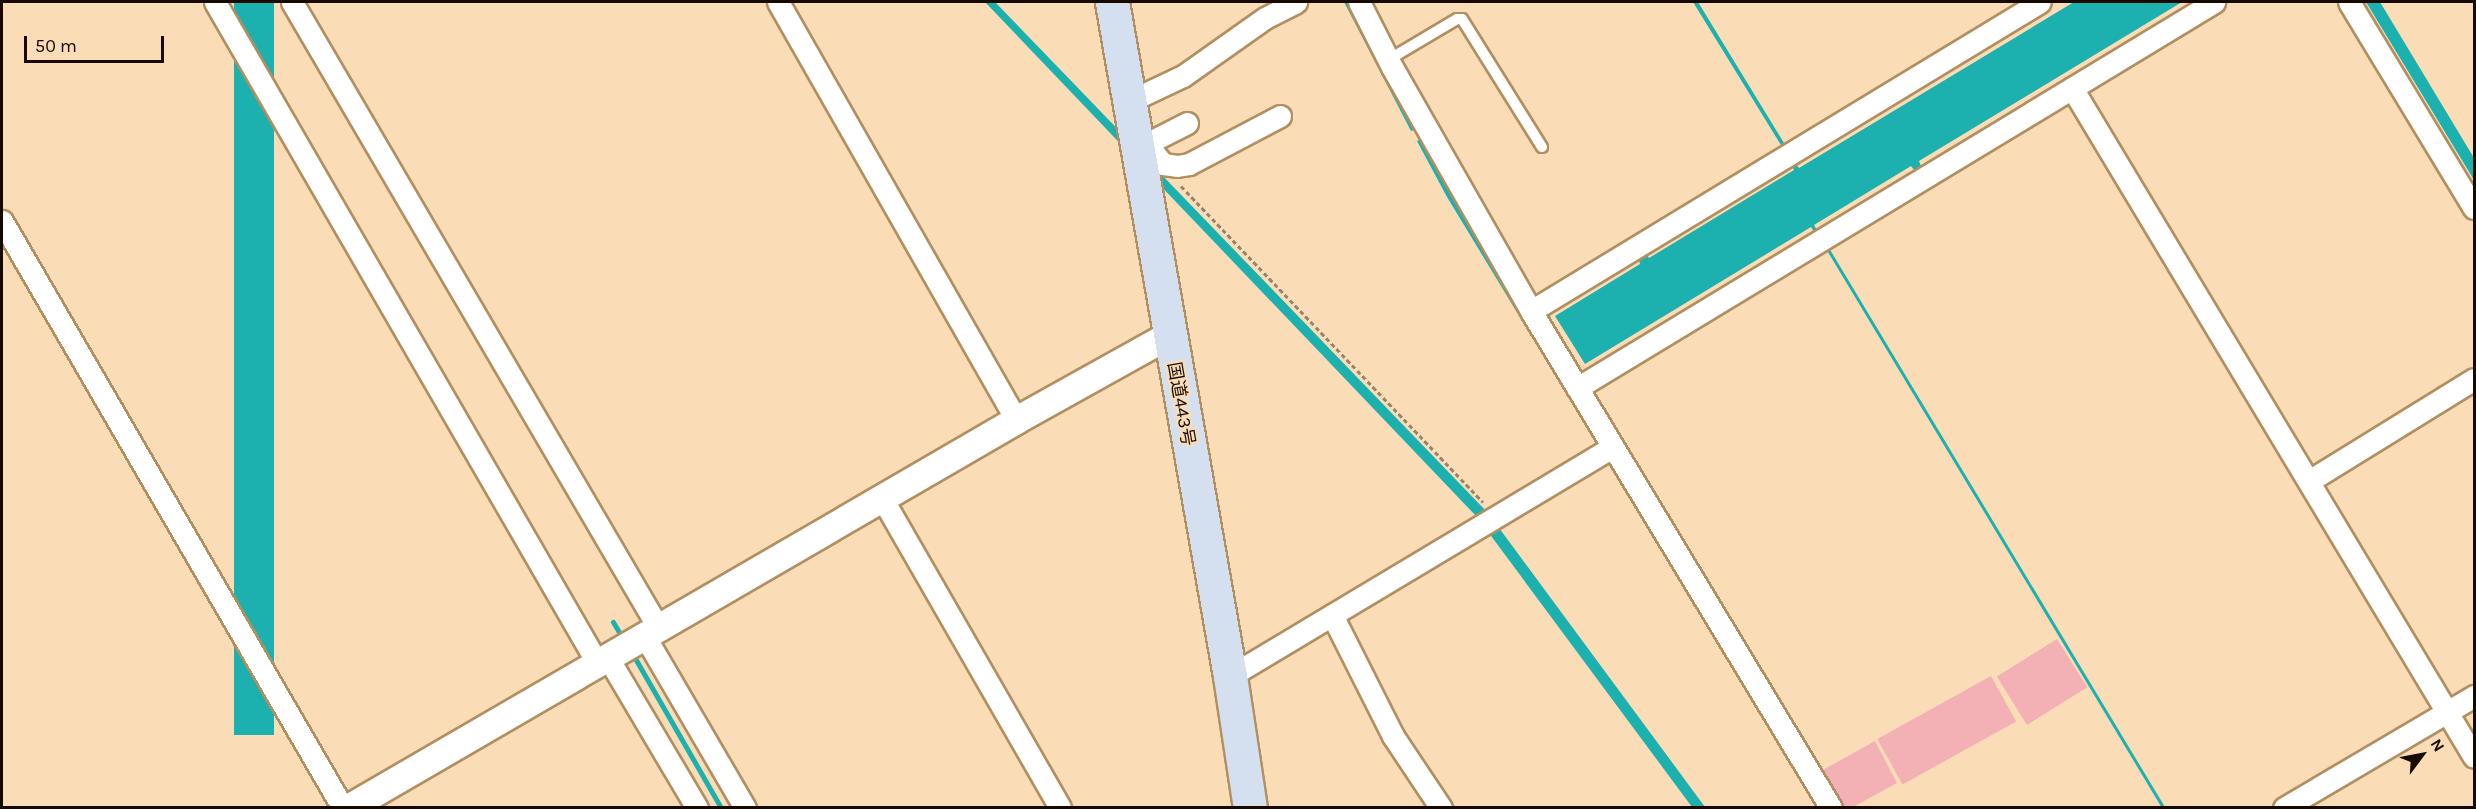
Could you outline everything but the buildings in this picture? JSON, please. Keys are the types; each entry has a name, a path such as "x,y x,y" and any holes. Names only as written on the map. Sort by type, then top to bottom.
{"highway":[{"name":"国道443号","path":"1112,2 1130,101 1149,152 1169,335 1230,676 1250,807"}],"street":[{"path":"214,2 603,661 697,807"},
{"path":"292,2 651,631 745,807"},
{"path":"778,2 1016,420"},
{"path":"1130,101 1183,76 1265,18 1296,2"},
{"path":"1359,2 1388,60 1611,448 1831,807"},
{"path":"1531,311 2037,2"},
{"path":"1577,388 2214,2"},
{"path":"2349,2 2475,208"},
{"path":"2073,88 2475,757"},
{"path":"1187,123 1149,152 1177,166 1189,164 1280,116"},
{"path":"2,221 343,807"},
{"path":"348,807 1016,420 1169,335"},
{"path":"2309,481 2475,379"},
{"path":"1230,676 1611,448"},
{"path":"882,498 1060,807"},
{"path":"1332,615 1393,736 1441,807"},
{"path":"2284,807 2475,696"}],"lane":[{"path":"1388,60 1457,19 1462,19 1542,147"}],"path":[{"path":"1149,152 1440,459 1497,516"}],"shaded area":[{"path":"2057,639 2087,687 2027,725 1997,677"},
{"path":"1991,676 2016,721 1903,785 1877,739"},
{"path":"1875,741 1897,783 1853,807 1842,807 1821,771"}],"water":[{"path":"234,2 274,2 274,735 234,735"},
{"path":"985,2 995,2 1488,513 1705,807 1692,807 1477,517"},
{"path":"1344,2 1353,2 1416,129 1411,131"},
{"path":"1693,2 1698,2 1784,143 1781,145"},
{"path":"2074,2 2182,2 1919,161 1921,166 1914,170 1911,166 1814,225 1818,232 1815,233 1811,227 1585,364 1555,316 1640,264 1639,260 1647,255 1649,258 1794,170 1790,163 1793,161 1799,168"},
{"path":"2366,2 2380,2 2474,158 2474,180"},
{"path":"1421,139 1459,207 1824,807 1817,807 1447,197 1417,141"},
{"path":"1826,243 2165,808 2162,808 1823,245"}],"waterway":[{"path":"613,622 624,640"},
{"path":"632,653 721,808"}]}
